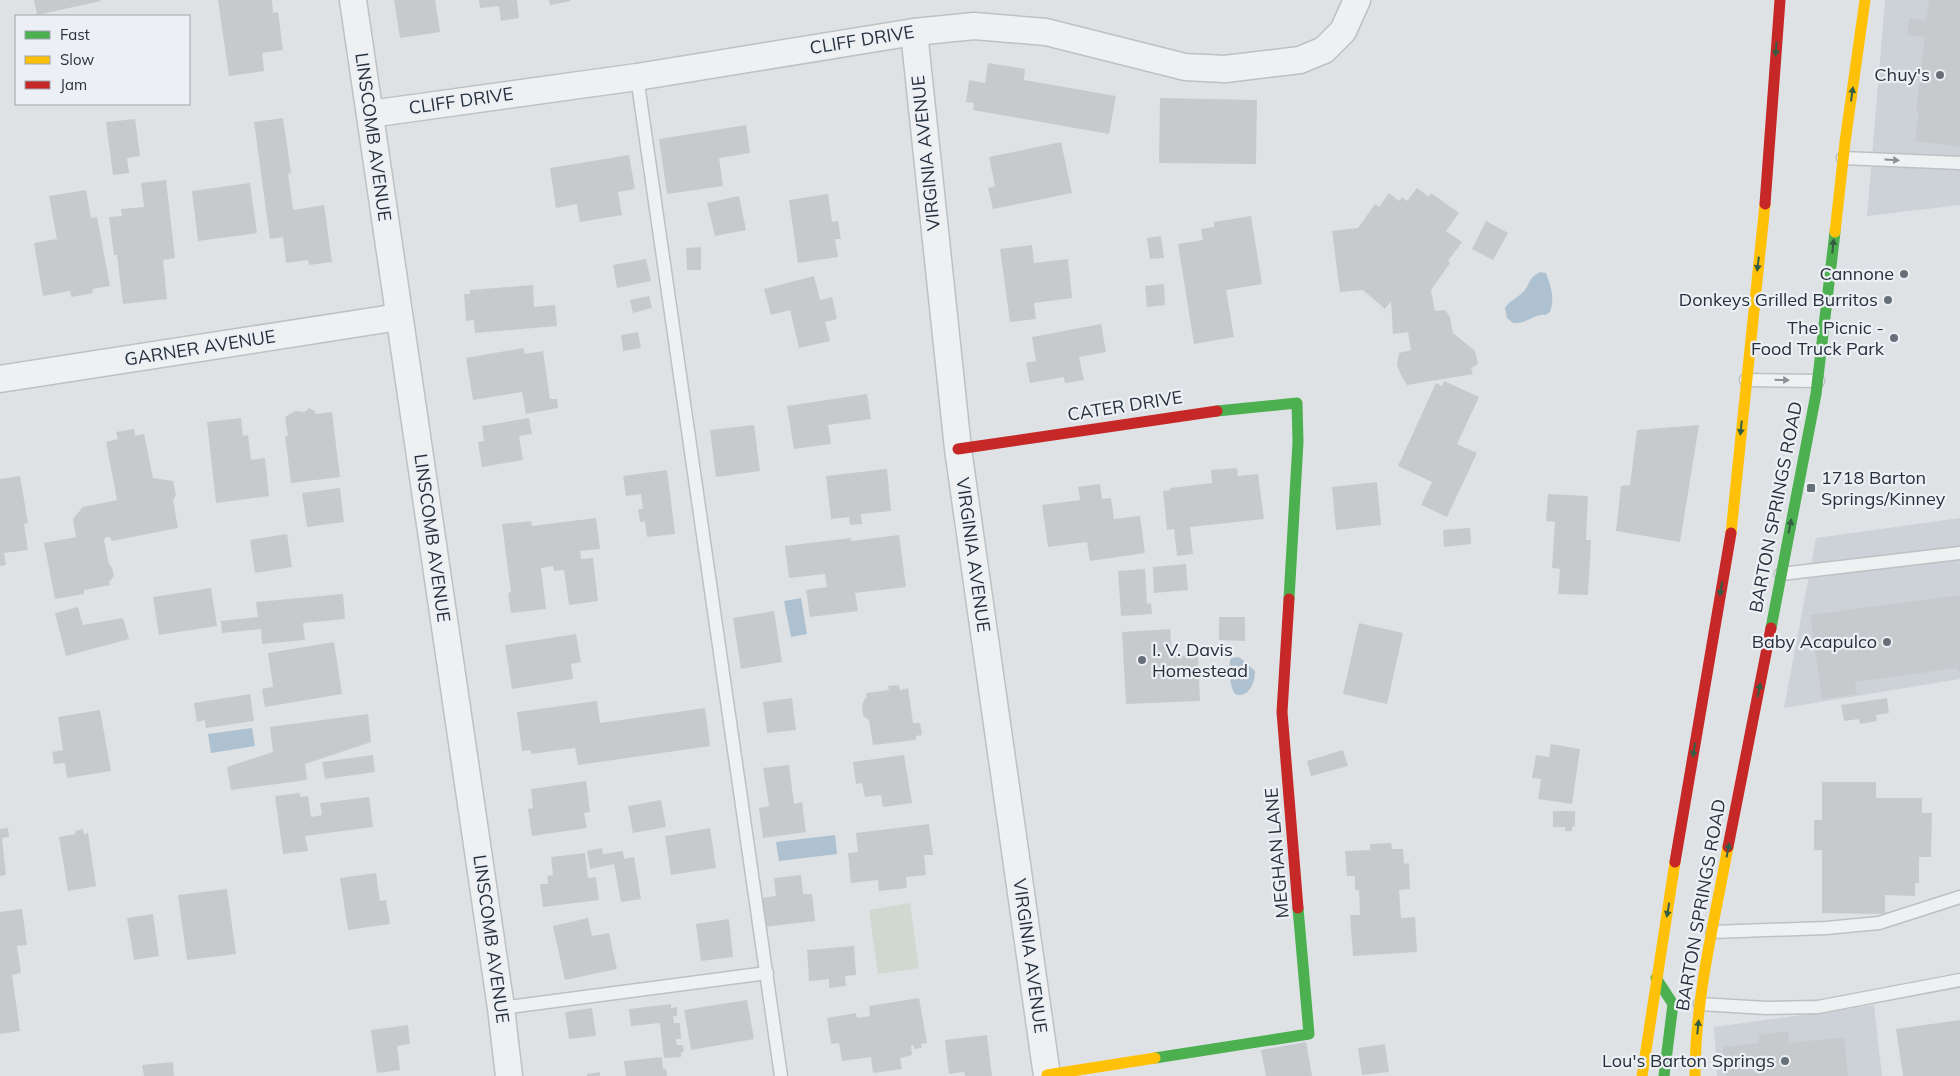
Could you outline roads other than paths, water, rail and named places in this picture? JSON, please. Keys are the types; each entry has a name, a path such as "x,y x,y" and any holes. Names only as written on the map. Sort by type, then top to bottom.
{"main road":[{"name":"BARTON SPRINGS ROAD","path":"1642,1076 1656,978 1731,530 1764,215 1780,0"},
{"name":"BARTON SPRINGS ROAD","path":"1695,1076 1704,972 1818,381 1843,158 1865,0"},
{"name":"CATER DRIVE","path":"958,449 1192,413 1297,403"},
{"name":"MEGHAN LANE","path":"1047,1076 1309,1034 1282,712 1298,442 1297,403"},
{"path":"1656,978 1673,1004 1664,1076"}],"street":[{"name":"LINSCOMB AVENUE","path":"353,0 501,1008 509,1076"},
{"name":"CLIFF DRIVE","path":"370,114 637,77 914,32 974,26 1046,32 1186,67 1225,69 1300,60 1324,50 1343,31 1357,0"},
{"name":"VIRGINIA AVENUE","path":"914,32 958,449 1047,1076"},
{"name":"GARNER AVENUE","path":"0,379 400,318"}],"lane":[{"path":"637,77 781,1076"},
{"path":"1843,158 1960,163"},
{"path":"1746,380 1818,381"},
{"path":"1781,574 1960,553"},
{"path":"1712,932 1826,928 1879,923 1960,897"},
{"path":"501,1008 767,973"},
{"path":"1700,1004 1766,1008 1818,1007 1960,980"}],"water":[{"path":"1540,272 1546,273 1551,288 1552,302 1550,312 1523,322 1513,323 1507,318 1505,308 1522,293 1531,279"},
{"path":"801,598 807,634 791,637 784,601"},
{"path":"1239,657 1255,671 1250,689 1240,695 1235,694 1233,691 1230,671 1231,658"},
{"path":"252,728 255,746 211,753 208,734"},
{"path":"835,835 837,854 779,861 776,842"}],"place":[{"name":"Chuy's","path":"1940,75"},
{"name":"Cannone","path":"1904,274"},
{"name":"Donkeys Grilled Burritos","path":"1888,300"},
{"name":"The Picnic - Food Truck Park","path":"1894,338"},
{"name":"1718 Barton Springs/Kinney","path":"1811,488"},
{"name":"Baby Acapulco","path":"1887,642"},
{"name":"I. V. Davis Homestead","path":"1142,660"},
{"name":"Lou's Barton Springs","path":"1785,1061"}]}
